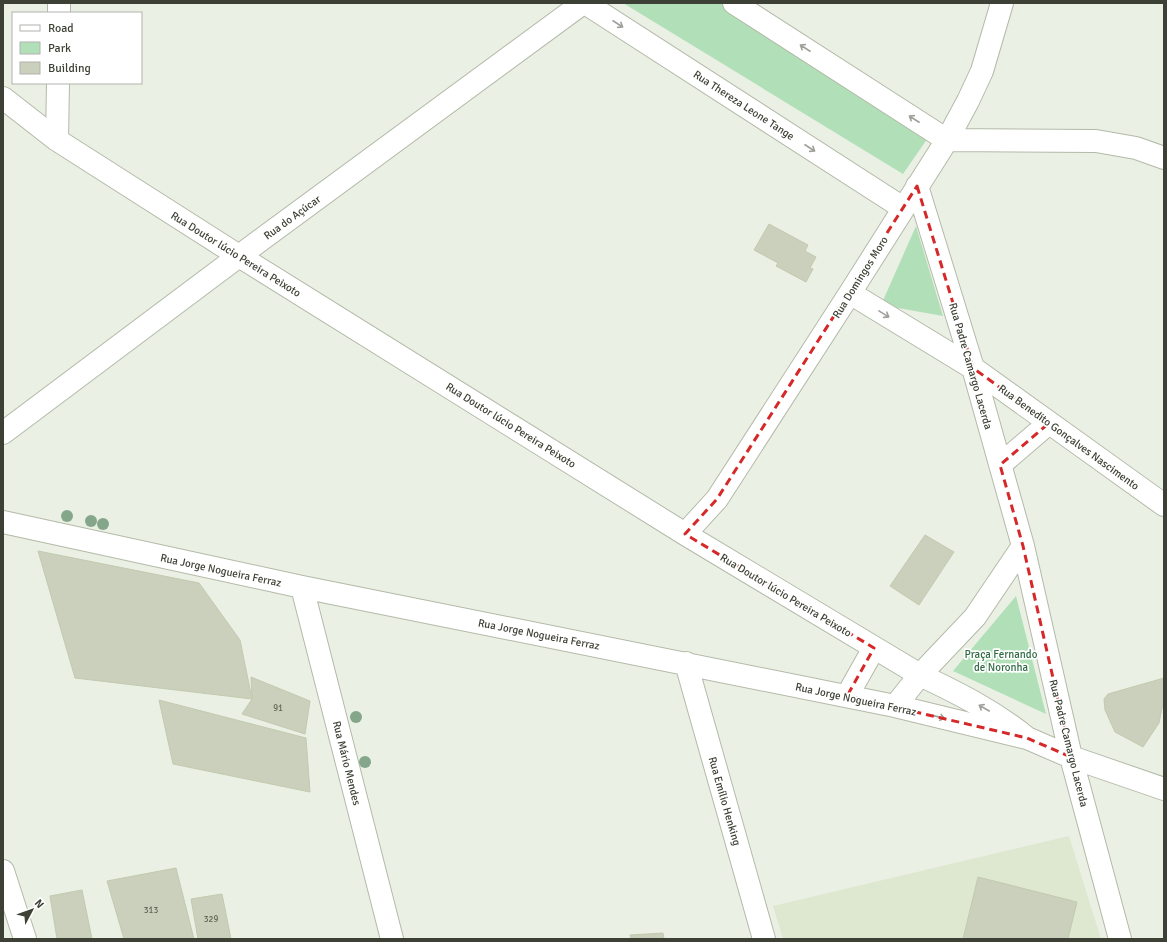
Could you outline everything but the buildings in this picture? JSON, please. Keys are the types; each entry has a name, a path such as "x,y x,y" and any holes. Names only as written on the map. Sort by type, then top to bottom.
{"street":[{"name":"Rua Thereza Leone Tange","path":"584,3 903,208"},
{"name":"Rua do Açúcar","path":"3,433 238,256 584,3"},
{"path":"734,3 947,140 1096,141 1136,148 1164,158"},
{"name":"Rua Domingos Moro","path":"685,534 717,499 947,140 982,71 1002,3"},
{"path":"58,84 58,140"},
{"name":"Rua Doutor lúcio Pereira Peixoto","path":"3,98 58,140 238,256 685,534 920,675 967,698 1006,721 1027,738"},
{"name":"Rua Padre Camargo Lacerda","path":"917,186 973,368 1023,546 1071,757 1120,939"},
{"name":"Rua Benedito Gonçalves Nascimento","path":"850,293 973,368 1164,505"},
{"path":"1000,465 1049,422"},
{"name":"Rua Jorge Nogueira Ferraz","path":"3,522 302,587 895,706 1027,738 1071,757"},
{"path":"895,706 920,675 975,617 1023,546"},
{"name":"Rua Mário Mendes","path":"302,587 392,939"},
{"path":"846,696 874,648"},
{"name":"Rua Emílio Henking","path":"686,663 764,939"},
{"path":"1071,757 1164,789"},
{"path":"3,871 25,939"}],"highlighted area":[{"path":"917,186 973,368 1049,423 1000,465 1023,546 1071,757 1027,738 847,696 874,648 685,534 717,499"}],"shaded area":[{"path":"1069,836 1101,939 783,939 773,906"}],"green space":[{"path":"623,3 726,3 932,132 903,174"},
{"path":"916,226 943,316 881,305"},
{"name":"Praça Fernando de Noronha","path":"1016,596 1046,714 953,671"}]}
